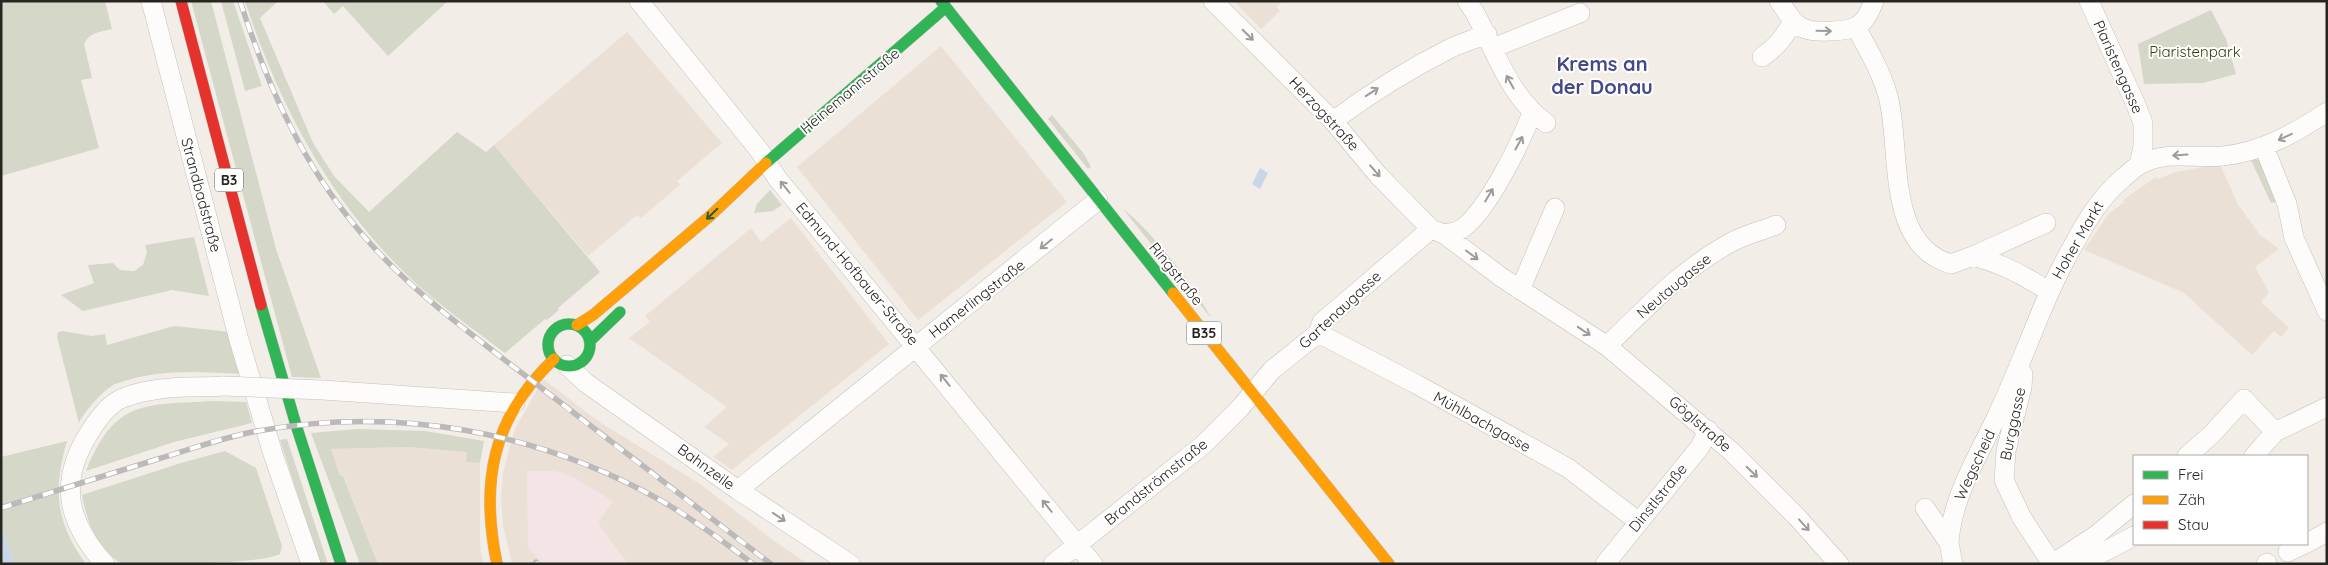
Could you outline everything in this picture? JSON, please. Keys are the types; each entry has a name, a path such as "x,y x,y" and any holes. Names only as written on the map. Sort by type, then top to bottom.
{"main road":[{"name":"B3","path":"181,1 281,375 314,485 341,564"},
{"name":"Heinemannstraße","path":"577,325 593,316 710,216 734,191 748,181 946,3"},
{"name":"Ringstraße","path":"946,3 1098,200 1389,564"},
{"name":"Heinemannstraße","path":"719,224 740,196 748,181"},
{"path":"590,341 632,302"},
{"path":"497,564 490,526 492,473 503,428 515,403 537,372 560,362 576,364 584,359 589,351 590,341 583,329 577,325 561,326 554,330 548,345 560,362"}],"street":[{"name":"Strandbadstraße","path":"151,1 239,340 308,563"},
{"name":"Edmund-Hofbauer-Straße","path":"640,1 790,193 917,346 1093,564"},
{"name":"Herzogstraße","path":"1213,1 1333,121 1378,175 1438,232 1520,290"},
{"path":"1467,1 1490,41"},
{"path":"1779,1 1784,11 1793,21 1803,28 1818,31 1840,31 1856,27 1868,16 1874,1"},
{"name":"Piaristengasse","path":"2089,1 2143,123 2143,147 2139,164"},
{"path":"1333,121 1358,101 1410,69 1453,47 1490,41 1580,13"},
{"path":"1762,57 1773,49 1786,35 1793,21"},
{"path":"1856,27 1882,76 1892,118 1896,172 1901,199 1909,225 1919,244 1931,255 1951,264 2046,223"},
{"name":"Gartenaugasse","path":"1253,393 1272,370 1318,333 1322,322 1335,310 1438,232 1462,229 1486,201 1523,135 1539,118 1514,90 1490,41"},
{"path":"2139,164 2154,158 2169,156 2222,156 2264,147 2298,130 2327,112"},
{"path":"2264,147 2287,204 2294,238 2327,310"},
{"name":"Hoher Markt","path":"2020,361 2048,291 2095,207 2108,190 2139,164"},
{"name":"Hamerlingstraße","path":"738,490 1084,214 1098,200"},
{"path":"1520,290 1555,208"},
{"name":"Neutaugasse","path":"1607,346 1654,299 1694,266 1731,242 1776,225"},
{"name":"Hoher Markt","path":"1973,256 2010,268 2048,291"},
{"name":"Göglstraße","path":"1520,290 1607,346 1708,430 1797,517 1839,564"},
{"name":"Mühlbachgasse","path":"1318,333 1568,468 1639,522"},
{"name":"Wegscheid","path":"1948,543 1956,503 2020,361"},
{"name":"Burggasse","path":"2020,361 2023,375 2022,387 2006,451 2004,480 2022,518 2052,564"},
{"name":"Bahnzeile","path":"560,362 586,383 738,490 850,564"},
{"path":"105,564 90,548 76,524 70,498 74,465 83,442 98,419 120,398 153,389 224,386 323,390 515,403"},
{"name":"Brandströmstraße","path":"1053,564 1203,445 1253,393"},
{"path":"2188,455 2212,434 2244,399 2275,432"},
{"path":"2255,455 2275,432 2327,407"},
{"name":"Dinstlstraße","path":"1605,564 1700,447 1708,430"},
{"path":"2052,564 2095,536 2133,505"},
{"path":"1925,508 1948,543 1953,564"},
{"path":"2308,542 2327,532"},
{"path":"2081,564 2133,537"}],"shaded area":[{"path":"1234,1 1283,1 1276,7 1280,11 1261,29"},
{"path":"627,32 722,143 677,181 680,185 641,218 637,215 588,256 494,145"},
{"path":"941,46 1067,202 918,320 797,167"},
{"path":"2220,164 2237,203 2260,235 2279,249 2255,267 2269,292 2261,302 2289,328 2281,337 2274,331 2252,355 2184,293 2084,250 2109,213 2125,202 2123,200 2156,177 2158,179 2176,172"},
{"path":"791,218 889,344 732,470 713,457 729,444 704,427 727,407 629,338 650,322 645,316 751,228 761,242"},
{"path":"543,379 601,423 700,484 777,543 808,564 512,564 503,525 501,498 503,473 514,431"},
{"path":"409,447 467,452 466,462 480,463 480,543 483,564 378,564 344,477 340,477 331,449"},
{"path":"527,471 555,471 573,477 613,501 598,523 628,564 542,564 528,547"}],"green space":[{"path":"1,1 105,1 112,29 99,32 86,40 84,44 92,78 81,80 99,148 1,176"},
{"path":"191,1 211,1 276,249 321,378 292,377"},
{"path":"221,1 233,1 262,86 245,91"},
{"path":"245,1 278,1 260,18 313,143 334,176 369,212 457,132 486,152 494,145 600,272 558,308 559,310 547,320 545,319 505,353 455,316 418,286 379,246 330,182 309,148 274,77"},
{"path":"323,1 448,1 388,56 343,6 334,14"},
{"name":"Piaristenpark","path":"2211,10 2226,39 2236,74 2203,83 2144,84 2138,44"},
{"path":"1052,115 1084,154 1091,167 1088,169 1048,119"},
{"path":"2250,158 2263,161 2279,201 2271,203"},
{"path":"770,190 782,205 773,211 754,213 757,204"},
{"path":"1123,209 1146,230 1172,260 1195,291 1211,318"},
{"path":"194,237 209,296 172,290 83,311 61,295 94,283 88,265 113,263 120,270 134,271 143,265 147,252 145,245"},
{"path":"174,326 230,332 241,374 177,372 130,379 115,384 105,391 90,407 79,423 57,337 58,332 63,331 91,336 105,334 107,345"},
{"path":"213,401 246,402 252,423 174,442 86,471 97,447 108,430 121,418 134,410 150,406"},
{"path":"357,429 425,431 484,441 480,463 466,462 467,452 409,447 331,449 340,476 343,476 378,564 360,564 311,433"},
{"path":"287,439 328,564 320,564 280,440"},
{"path":"67,441 60,475 60,505 68,534 86,564 14,564 1,524 1,457"},
{"path":"225,451 256,468 282,546 280,554 268,558 229,562 123,564 106,551 90,525 82,495"}],"water":[{"path":"1260,168 1268,173 1260,189 1252,184"},
{"path":"1,524 14,564 1,564"}],"railway":[{"path":"240,1 260,58 298,141 330,193 368,241 411,284 458,324 771,564"},
{"path":"1,508 208,444 258,431 310,424 362,422 414,424 465,430 515,441 565,457 613,476 660,500 684,515 753,564"}],"traffic: fast":[{"path":"941,1 1173,293"},
{"path":"766,163 946,7"},
{"path":"261,305 296,425 341,564"},
{"path":"590,341 620,312"},
{"path":"569,324 584,330 590,345 584,360 569,366 554,360 548,345 554,330 569,324"}],"traffic: slow":[{"path":"577,325 593,315 710,216 766,163"},
{"path":"1173,293 1389,564"},
{"path":"497,564 490,506 491,479 496,453 504,428 517,404 533,381 554,359"}],"traffic: jam":[{"path":"181,1 261,305"}],"district":[{"name":"Krems an der Donau","path":"1602,76"}]}
